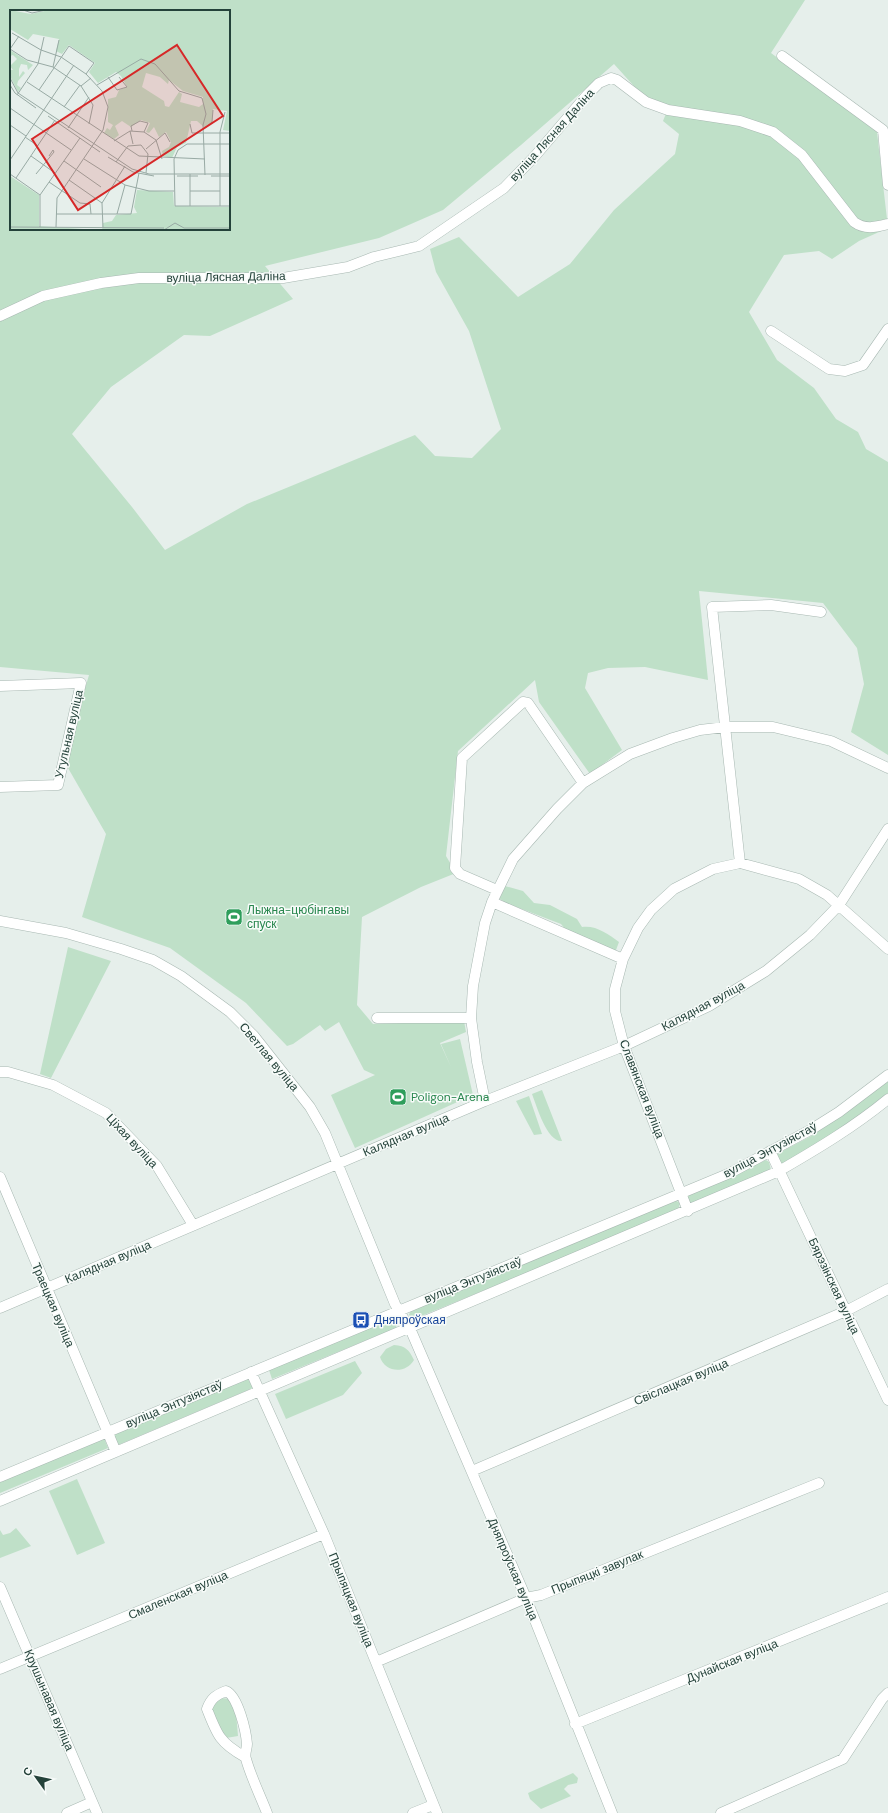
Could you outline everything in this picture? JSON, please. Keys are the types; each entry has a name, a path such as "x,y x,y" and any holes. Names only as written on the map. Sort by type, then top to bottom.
{"street":[{"path":"782,56 883,130 888,185"},
{"name":"вуліца Лясная Даліна","path":"0,316 43,296 116,281 139,278 282,278 348,267 374,257 419,246 504,188 535,156 586,96 599,83 611,78 617,80 646,102 668,110 740,120 773,132 802,155 854,222 864,227 874,228 888,224"},
{"path":"771,331 829,369 845,371 863,365 888,329"},
{"path":"740,863 712,607 771,605 821,612"},
{"name":"Утульная вуліца","path":"0,686 81,683 58,785 0,788"},
{"path":"497,890 460,874 455,868 454,862 462,758 518,704 523,702 528,703 583,783"},
{"path":"485,1101 477,1062 471,1018 473,986 486,923 492,902 513,859 557,809 583,783 630,754 700,730 725,726 773,727 831,741 888,768"},
{"name":"Калядная вуліца","path":"0,1308 485,1101 624,1046 709,1006 766,971 810,936 839,906 888,829"},
{"name":"Славянская вуліца","path":"688,1210 624,1046 615,1011 615,989 623,959 638,928 651,910 674,889 713,869 740,863 799,879 827,895 888,949"},
{"path":"492,902 623,959"},
{"name":"Светлая вуліца","path":"0,921 66,933 153,960 181,976 230,1012 254,1036 310,1107 325,1132 399,1310 409,1327"},
{"path":"376,1018 471,1018"},
{"name":"Ціхая вуліца","path":"0,1072 8,1072 53,1085 106,1112 157,1166 193,1226"},
{"name":"вуліца Энтузіястаў","path":"0,1477 399,1310 568,1242 682,1192 730,1173 812,1129 839,1112 888,1074"},
{"name":"вуліца Энтузіястаў","path":"0,1501 779,1171 826,1144 888,1099"},
{"name":"Бярэзінская вуліца","path":"770,1151 888,1400"},
{"name":"Траецкая вуліца","path":"0,1177 116,1452"},
{"name":"Свіслацкая вуліца","path":"472,1472 846,1311 888,1289"},
{"name":"Дняпроўская вуліца","path":"409,1327 526,1598 575,1724 612,1813"},
{"name":"Прыпяцкая вуліца","path":"252,1372 324,1534 435,1809"},
{"name":"Прыпяцкі завулак","path":"376,1662 526,1598 541,1595 819,1483"},
{"name":"Смаленская вуліца","path":"0,1670 324,1534"},
{"name":"Крушынавая вуліца","path":"0,1587 97,1813"},
{"name":"Дунайская вуліца","path":"575,1724 888,1597"},
{"path":"245,1757 223,1742 217,1734 207,1709 210,1700 217,1694 226,1691 231,1693 234,1699 245,1732 247,1745 245,1757 268,1813"},
{"path":"721,1813 844,1758 882,1699 888,1693"},
{"path":"67,1813 92,1802"},
{"path":"413,1813 435,1809"}],"green space":[{"path":"0,0 805,0 771,53 877,132 888,228 859,241 832,259 819,251 784,255 749,312 777,360 814,388 836,419 858,432 866,449 888,462 888,755 851,732 864,684 857,648 823,603 699,591 708,680 645,667 608,668 588,673 585,688 622,750 590,774 539,702 535,680 458,751 446,856 456,873 421,887 362,917 357,1005 373,1024 464,1021 466,1032 440,1043 451,1067 441,1044 460,1039 473,1095 355,1148 331,1095 375,1075 364,1070 339,1022 325,1031 320,1025 293,1044 287,1046 246,1003 170,948 82,917 106,834 64,761 89,675 0,667","holes":["614,64 642,95 669,106 663,121 679,134 675,154 614,210 570,264 518,297 459,237 430,249 436,272 469,331 501,429 472,458 435,456 415,435 247,504 165,550 72,434 111,387 184,335 210,336 293,299 265,266 379,238 443,210 521,145"]},
{"path":"505,886 523,891 534,903 550,905 577,919 582,927 592,927 606,933 619,942 616,950 610,950 566,930 561,924 506,903 500,899 500,893"},
{"path":"68,947 111,961 51,1078 40,1074"},
{"path":"888,1081 888,1093 836,1131 781,1165 775,1155 813,1135"},
{"path":"542,1090 562,1141 557,1140 552,1136 543,1123 532,1094"},
{"path":"529,1096 542,1134 534,1135 516,1101"},
{"path":"766,1160 769,1162 771,1170 693,1203 690,1202 687,1197 689,1195"},
{"path":"675,1200 680,1203 678,1211 414,1319 409,1315 411,1310"},
{"path":"394,1318 397,1322 396,1328 272,1379 269,1370"},
{"path":"394,1345 401,1346 409,1351 414,1360 406,1368 396,1370 391,1369 386,1366 380,1357 386,1349"},
{"path":"355,1361 362,1373 343,1395 286,1419 275,1394"},
{"path":"248,1379 253,1388 118,1445 114,1434"},
{"path":"104,1438 108,1448 0,1493 0,1482"},
{"path":"77,1479 105,1543 77,1555 49,1491"},
{"path":"16,1528 31,1546 0,1558 0,1530 3,1535 10,1533"},
{"path":"222,1698 229,1699 236,1713 238,1736 226,1738 214,1719 211,1707"},
{"path":"573,1773 578,1778 577,1783 568,1785 564,1789 571,1796 541,1809 530,1799 528,1793"}],"place":[{"name":"Лыжна-цюбінгавы спуск","path":"234,917"},
{"name":"Poligon-Arena","path":"398,1097"},
{"name":"Дняпроўская","path":"361,1320"}]}
